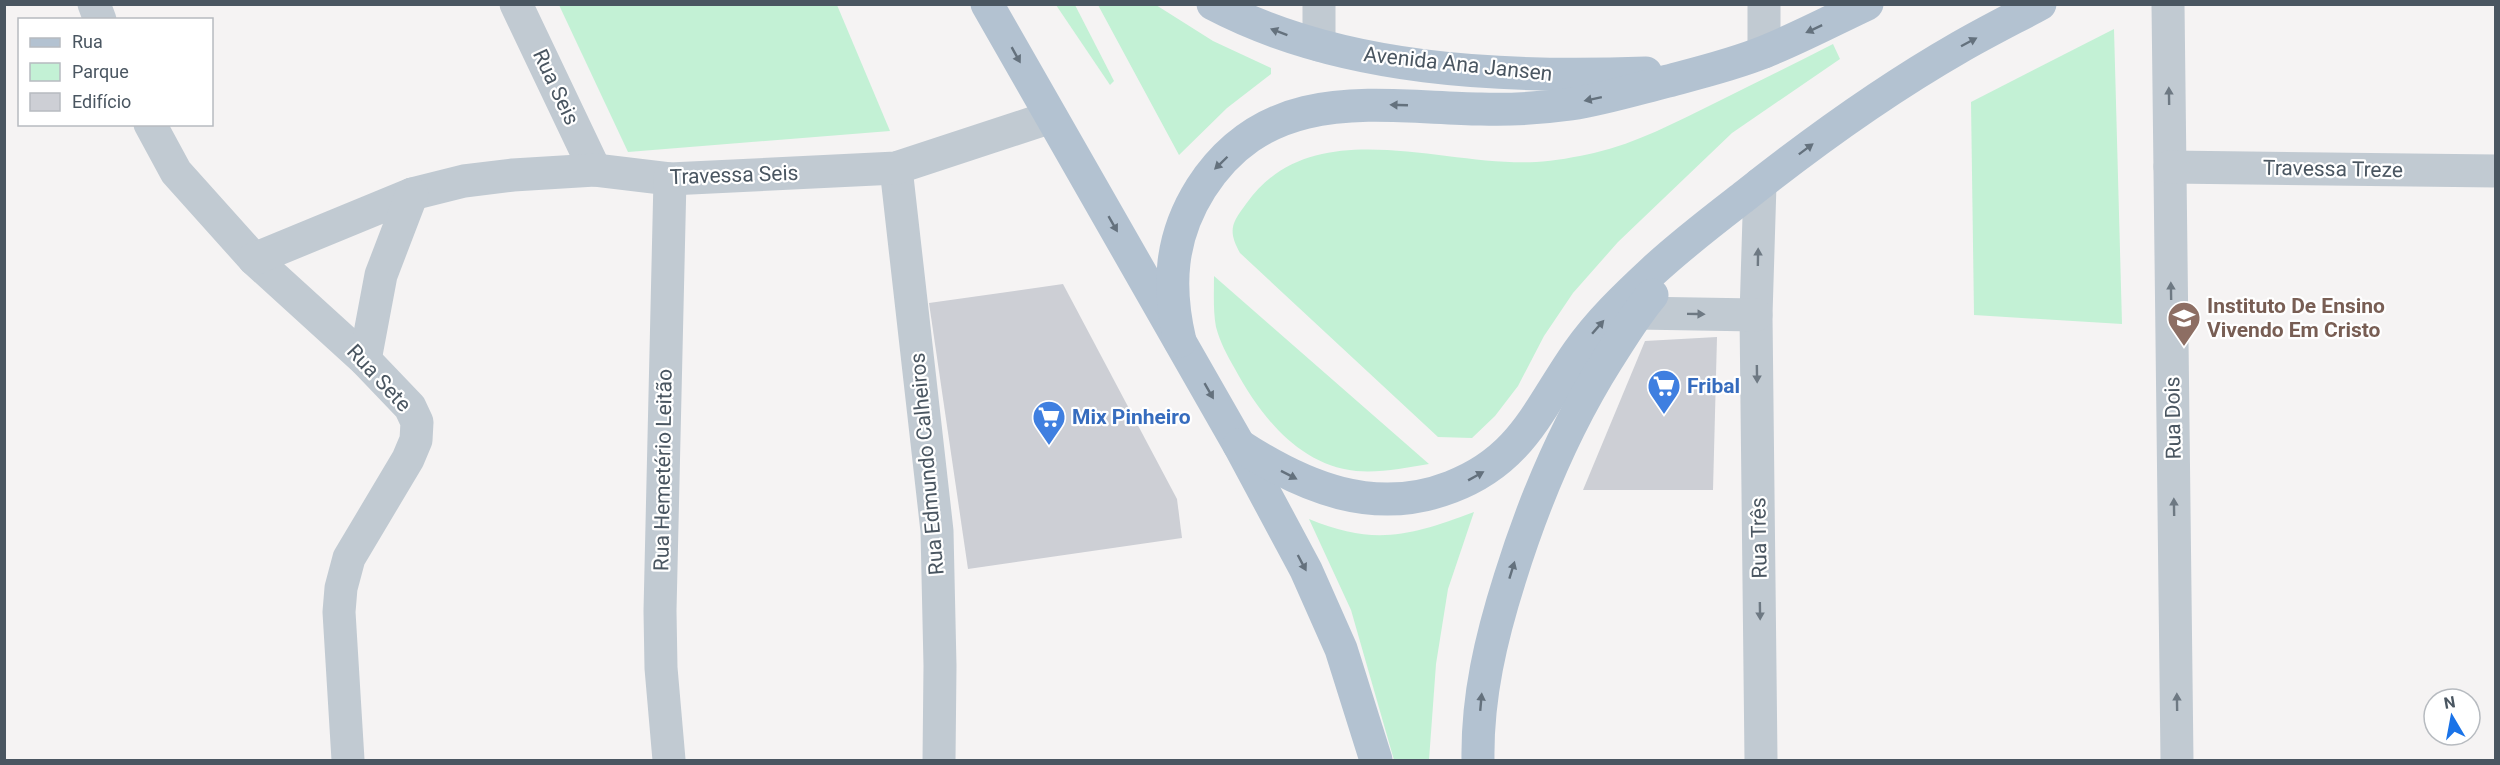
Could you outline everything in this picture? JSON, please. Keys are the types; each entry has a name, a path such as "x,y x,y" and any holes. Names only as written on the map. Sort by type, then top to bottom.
{"main road":[{"path":"987,4 1180,340 1306,570 1341,649 1376,760"},
{"name":"Avenida Ana Jansen","path":"1214,4 1284,35 1341,51 1402,62 1531,73 1611,74 1711,69"},
{"path":"1180,340 1174,314 1172,286 1173,262 1182,227 1196,196 1213,170 1260,129 1304,113 1366,104 1481,109 1572,104 1711,69 1764,52 1867,4"},
{"path":"1239,445 1270,465 1326,491 1377,500 1424,495 1450,488 1490,468 1520,442 1578,351 1622,301 1664,262 1810,146 1914,75 1961,46 2040,4"},
{"path":"1478,760 1483,682 1495,625 1527,523 1551,464 1590,388 1637,313 1675,268 1760,184"}],"street":[{"name":"Rua Seis","path":"516,4 595,170"},
{"path":"1318,45 1319,4"},
{"path":"1764,4 1764,52"},
{"name":"Rua Dois","path":"2168,4 2177,760"},
{"name":"Travessa Seis","path":"254,259 412,194 464,181 513,175 595,170 670,179 896,168 1050,117"},
{"name":"Rua Sete","path":"151,126 176,172 254,259 365,360 410,407 417,422 416,440 408,459 349,558 341,588 339,612 348,760"},
{"name":"Travessa Treze","path":"2170,167 2496,171"},
{"name":"Rua Edmundo Calheiros","path":"896,168 937,531 940,666 939,760"},
{"name":"Rua Hemetério Leitão","path":"669,760 661,668 660,611 670,179"},
{"name":"Rua Três","path":"1760,184 1756,315 1761,760"},
{"path":"365,360 381,275 412,194"},
{"path":"1637,313 1756,315"}],"green space":[{"path":"559,5 837,5 890,131 628,152"},
{"path":"1056,5 1075,5 1114,81 1110,85"},
{"path":"1098,5 1156,5 1213,41 1271,68 1271,74 1227,108 1179,155"},
{"path":"2114,29 2122,324 1974,315 1971,102"},
{"path":"1833,44 1840,59 1732,133 1618,242 1573,293 1544,336 1518,386 1495,416 1472,438 1438,437 1240,253 1234,239 1234,222 1246,204 1274,175 1306,158 1342,151 1380,150 1499,161 1536,162 1594,153 1626,144 1656,131"},
{"path":"1214,276 1429,464 1384,471 1356,471 1335,467 1316,459 1283,435 1256,404 1222,343 1215,321"},
{"path":"1474,512 1448,589 1436,664 1429,760 1394,760 1351,610 1309,519 1353,533 1392,535 1430,527"}],"building":[{"name":"Mix Pinheiro","path":"1063,284 1177,499 1182,538 968,569 929,303"},
{"name":"Fribal","path":"1717,337 1713,490 1583,490 1645,341"}],"place":[{"name":"Instituto De Ensino Vivendo Em Cristo","path":"2184,347"},
{"name":"Fribal","path":"1664,415"},
{"name":"Mix Pinheiro","path":"1049,446"}]}
